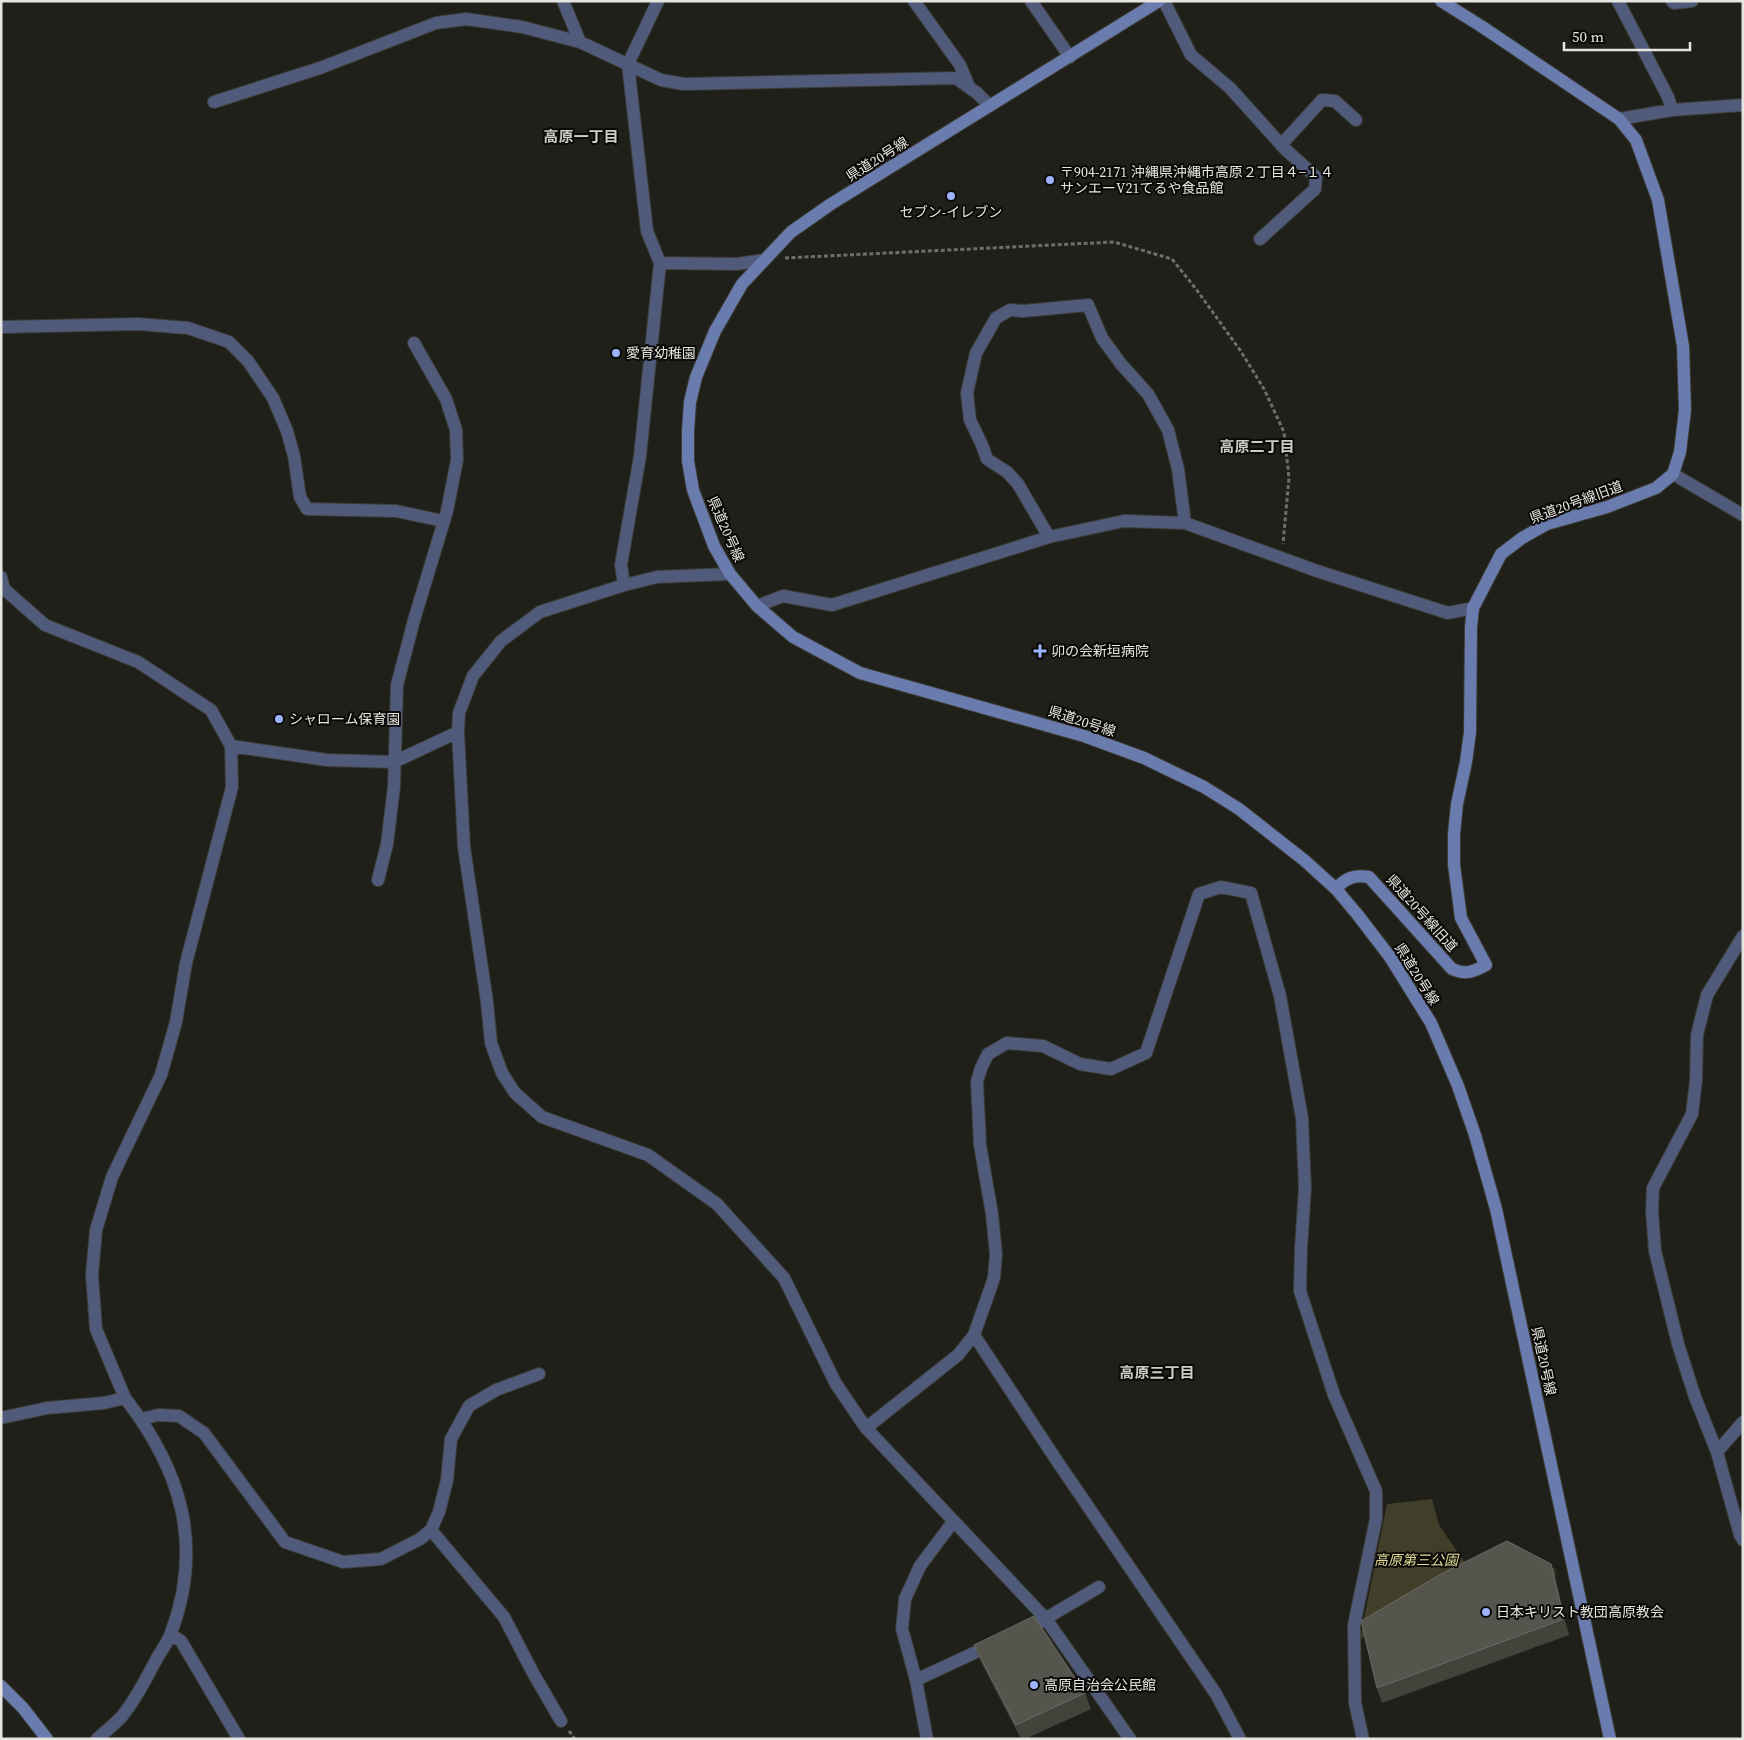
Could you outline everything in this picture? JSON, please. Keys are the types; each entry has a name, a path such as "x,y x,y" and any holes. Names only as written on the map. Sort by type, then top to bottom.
{"main road":[{"name":"県道20号線","path":"1159,1 1144,5 1070,57 831,204 791,232 764,260 742,284 715,331 696,376 690,402 688,431 688,461 693,490 714,546 730,574 757,606 793,637 860,673 1084,736 1174,772 1204,787 1239,809 1297,854 1336,888 1390,957 1431,1023 1458,1086 1475,1135 1496,1209 1589,1633 1610,1739"},
{"path":"1441,1 1619,119 1636,140 1658,200 1683,346 1685,410 1680,452 1673,474"},
{"name":"県道20号線旧道","path":"1336,888 1347,878 1358,875 1369,877 1452,969 1461,973 1471,973 1486,965 1461,918 1454,866 1454,834 1457,804 1470,732 1471,626 1473,608 1501,554 1522,538 1547,524 1608,507 1656,488 1673,474"},
{"path":"1,1686 23,1708 47,1739"}],"street":[{"path":"563,1 580,42"},
{"path":"624,585 621,565 640,456 660,263 648,231 628,64 658,1"},
{"path":"914,1 960,65 970,88"},
{"path":"1030,1 1070,57"},
{"path":"1164,1 1191,55 1230,88 1282,145 1316,177 1314,189 1260,239"},
{"path":"1618,1 1668,97 1672,110"},
{"path":"1672,1 1674,4 1692,1"},
{"path":"214,102 320,68 436,23 466,19 522,27 580,42 661,80 684,84 956,78 990,106"},
{"path":"1282,145 1322,100 1335,101 1356,120"},
{"path":"1619,119 1672,110 1743,105"},
{"path":"660,263 737,264 764,260"},
{"path":"1048,537 1018,484 1007,472 987,459 970,420 967,393 976,353 996,318 1010,310 1024,311 1088,305 1102,338 1121,364 1148,394 1168,430 1178,469 1185,523"},
{"path":"1,327 138,324 188,328 228,342 248,360 273,398 287,432 294,456 300,497 307,509 396,511 443,521"},
{"path":"378,880 387,844 394,787 397,686 443,521 457,460 456,430 446,399 414,344"},
{"path":"1673,474 1743,514"},
{"path":"757,606 783,596 832,605 1048,537 1124,521 1185,523 1317,571 1448,613 1473,608"},
{"path":"730,574 656,577 624,585 540,612 502,641 473,676 459,713 458,732 464,847 487,1002 491,1043 502,1073 515,1092 542,1117 648,1155 717,1204 784,1278 836,1384 866,1428 1046,1619 1130,1739"},
{"path":"1,577 4,589 45,625 138,662 210,710 231,746 232,787 186,963 176,1022 160,1075 112,1177 96,1230 92,1275 96,1328 125,1398 141,1419 173,1478 184,1520 188,1553 183,1592 171,1634 142,1686 122,1716 98,1739"},
{"path":"231,746 327,760 394,762 458,732"},
{"path":"866,1428 958,1355 974,1335 994,1278 996,1254 992,1214 980,1145 977,1091 979,1075 988,1054 1007,1043 1043,1046 1080,1064 1110,1069 1146,1053 1198,894 1221,887 1251,893 1280,996 1302,1118 1305,1188 1300,1248 1300,1291 1334,1395 1376,1491 1376,1519 1354,1625 1355,1703 1363,1739"},
{"path":"1743,936 1707,995 1697,1035 1696,1081 1692,1114 1653,1188 1652,1211 1656,1251 1678,1344 1695,1398 1717,1452 1743,1540"},
{"path":"974,1335 1057,1461 1216,1694 1240,1739"},
{"path":"141,1419 158,1415 179,1416 204,1433 285,1542 343,1562 381,1558 420,1539 431,1530 439,1512 445,1488 451,1439 470,1406 496,1390 539,1374"},
{"path":"1,1418 47,1408 104,1404 125,1398"},
{"path":"1717,1452 1743,1422"},
{"path":"927,1739 916,1680 902,1629 905,1599 920,1566 953,1522"},
{"path":"431,1530 504,1617 561,1721"},
{"path":"1029,1627 1099,1587"},
{"path":"171,1634 181,1641 239,1739"},
{"path":"916,1680 1003,1639"}],"green space":[{"name":"高原第三公園","path":"1432,1499 1439,1525 1465,1563 1520,1548 1555,1569 1556,1577 1513,1555 1453,1585 1360,1639 1387,1504"}],"building":[{"name":"日本キリスト教団高原教会","path":"1507,1541 1551,1564 1564,1619 1377,1688 1361,1621 1441,1574"},
{"name":"高原自治会公民館","path":"1034,1616 1085,1693 1016,1725 974,1645"}],"place":[{"name":"〒904-2171 沖縄県沖縄市高原２丁目４−１４ サンエーV21てるや食品館","path":"1050,180"},
{"name":"セブン-イレブン","path":"951,196"},
{"name":"愛育幼稚園","path":"616,353"},
{"name":"卯の会新垣病院","path":"1040,651"},
{"name":"シャローム保育園","path":"279,719"},
{"name":"日本キリスト教団高原教会","path":"1486,1612"},
{"name":"高原自治会公民館","path":"1034,1685"}],"district":[{"name":"高原一丁目","path":"581,137"},
{"name":"高原二丁目","path":"1257,447"},
{"name":"高原三丁目","path":"1157,1373"}]}
